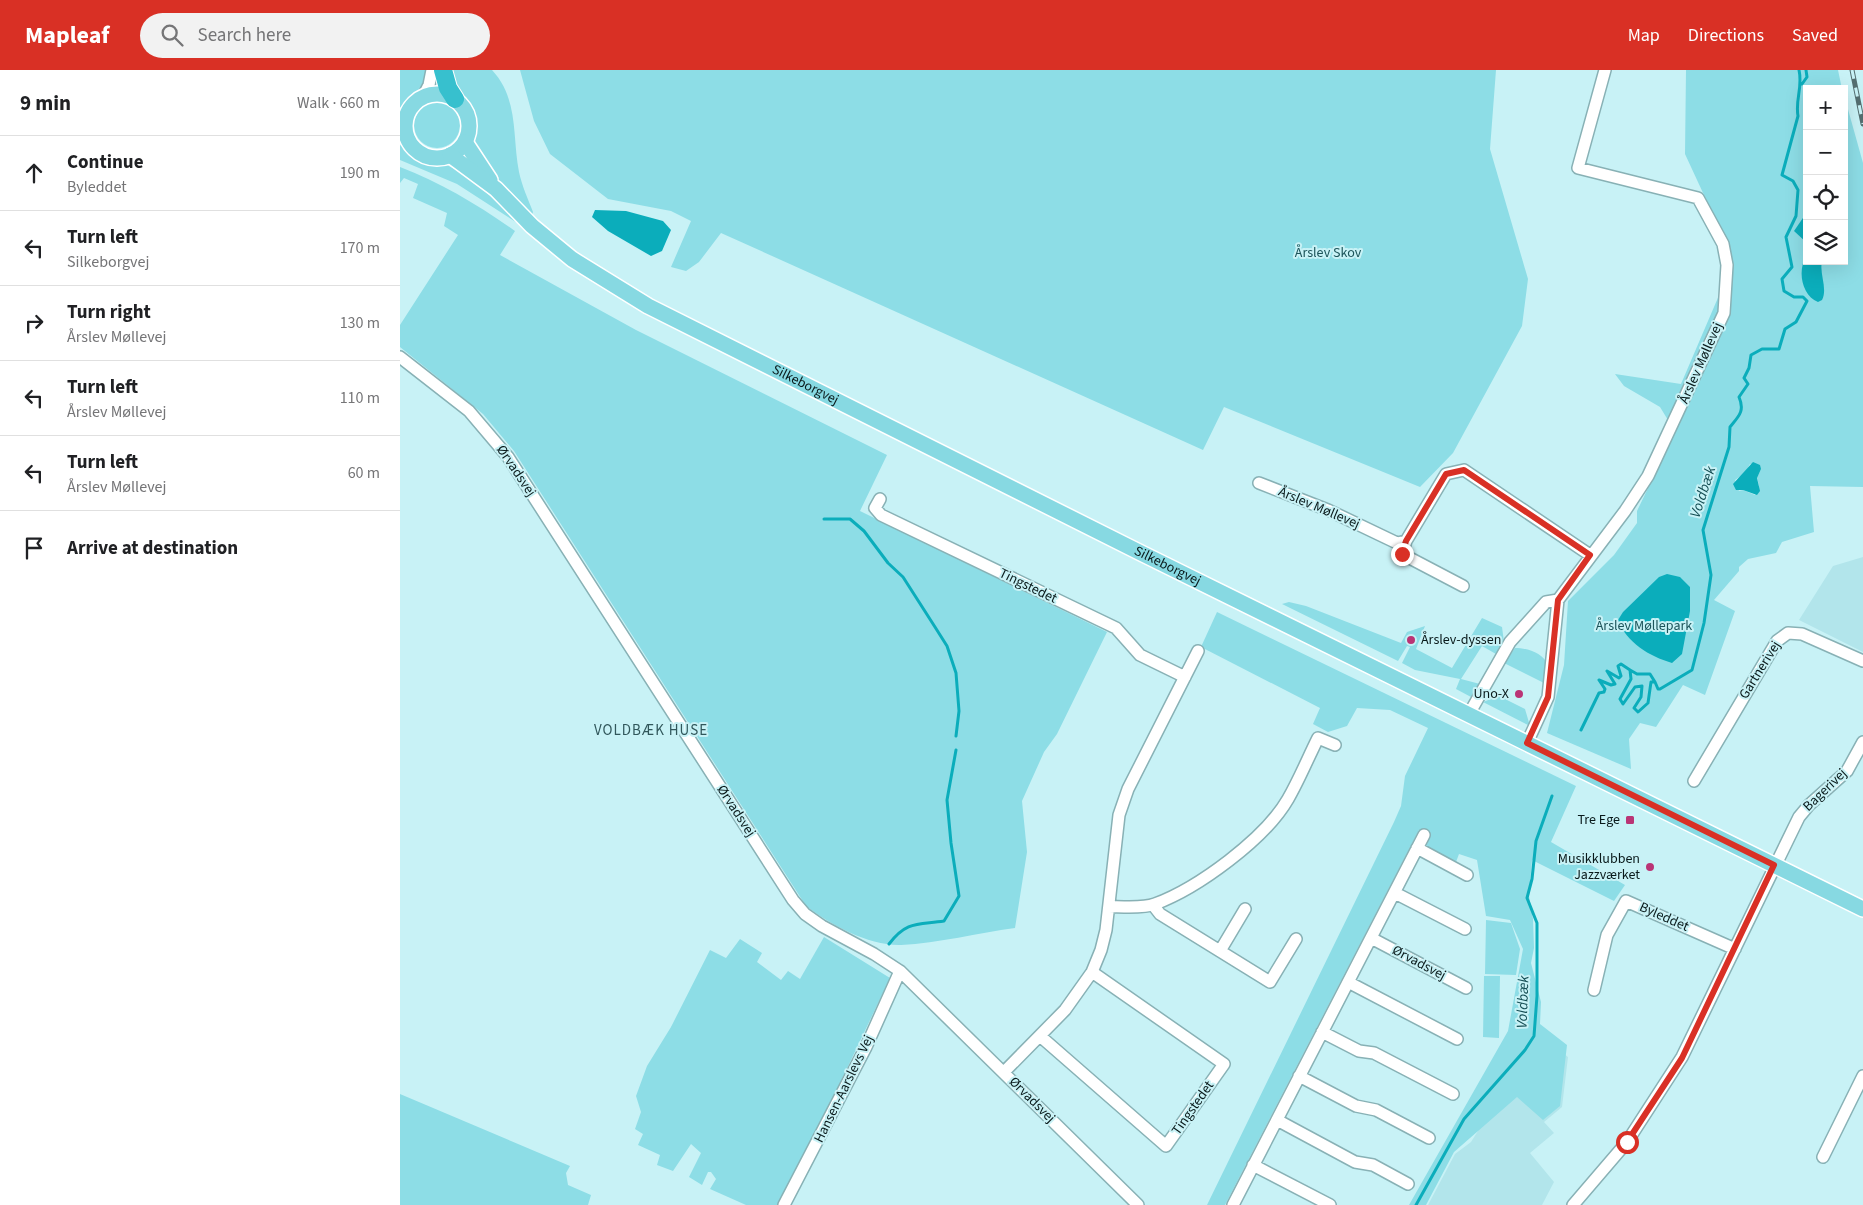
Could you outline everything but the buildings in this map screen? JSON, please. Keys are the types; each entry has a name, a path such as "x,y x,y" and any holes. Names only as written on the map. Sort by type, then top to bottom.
{"highway":[{"path":"443,70 448,88 455,99"}],"main road":[{"path":"440,94 455,99 464,108 468,119 469,131 465,142 450,155 441,158 424,155 416,151 403,136 403,116 412,104 423,96 440,94"},
{"name":"Silkeborgvej","path":"465,142 496,189"},
{"name":"Silkeborgvej","path":"450,155 496,189 532,226 572,259 648,306 1863,909"}],"street":[{"path":"423,96 429,85 432,70"},
{"name":"Årslev Møllevej","path":"1527,743 1548,697 1558,600 1625,511 1658,458 1724,313 1728,265 1723,244 1698,198 1578,168 1605,70"},
{"name":"Ørvadsvej","path":"400,357 469,411 508,457 793,900 805,914 822,926 874,954 900,971 1138,1205"},
{"path":"1463,586 1402,554 1406,541 1446,474 1464,470 1590,555"},
{"name":"Årslev Møllevej","path":"1259,483 1328,510 1397,543 1406,541"},
{"name":"Tingstedet","path":"880,499 875,508 881,515 1116,628 1140,655 1185,677"},
{"name":"Årslev Møllevej","path":"1469,714 1510,642 1546,602 1558,600"},
{"name":"Gartnerivej","path":"1694,781 1767,656 1782,636 1795,632 1802,634 1863,661"},
{"path":"1004,1072 1065,1010 1080,992 1092,972 1101,950 1109,907 1119,815 1128,789 1198,651"},
{"path":"1109,907 1153,904 1193,884 1232,858 1263,832 1288,800 1318,738 1334,745"},
{"name":"Bagerivej","path":"1774,865 1803,810 1847,772 1863,742"},
{"path":"1233,1205 1424,835"},
{"path":"1417,848 1467,875"},
{"path":"1573,1205 1606,1168 1660,1094 1698,1027 1774,865"},
{"path":"1395,893 1465,929"},
{"name":"Byleddet","path":"1594,990 1607,935 1626,901 1735,949"},
{"path":"1153,904 1160,914 1270,982 1296,939"},
{"path":"1220,951 1245,909"},
{"name":"Ørvadsvej","path":"1372,938 1466,988"},
{"name":"Hansen-Aarslevs Vej","path":"784,1205 866,1047 900,971"},
{"name":"Tingstedet","path":"1040,1036 1166,1146 1224,1064 1092,972"},
{"path":"1348,982 1457,1038"},
{"path":"1322,1032 1359,1051 1374,1054 1453,1094"},
{"path":"1299,1076 1356,1106 1376,1110 1429,1138"},
{"path":"1823,1157 1863,1076"},
{"path":"1276,1120 1355,1162 1373,1166 1408,1184"},
{"path":"1253,1165 1330,1205"}],"shaded area":[{"path":"595,210 626,211 663,221 671,230 662,251 651,256 608,231 592,217"},
{"path":"1803,218 1803,239 1794,231"},
{"path":"1803,264 1821,265 1824,291 1822,300 1818,302 1812,299 1804,288"},
{"path":"1753,462 1760,465 1761,469 1757,478 1760,491 1757,495 1743,490 1736,490 1733,484"},
{"path":"1863,557 1863,652 1799,620 1833,566"},
{"path":"1667,574 1680,577 1690,587 1690,611 1682,654 1672,663 1655,657 1640,648 1627,635 1618,620 1623,612 1659,577"},
{"path":"1547,1040 1568,1057 1562,1107 1544,1122 1554,1133 1530,1153 1554,1182 1542,1205 1428,1205 1455,1154 1471,1142 1510,1080"}],"green space":[{"path":"400,70 428,70 422,88 400,108"},
{"path":"449,70 492,70 501,81 511,106 519,172 533,212 532,215 502,188 481,160 473,138 475,118 471,106 454,90"},
{"name":"Årslev Skov","path":"520,70 1496,70 1490,149 1528,279 1522,326 1453,453 1420,487 1224,407 1203,450 721,233 699,262 686,271 671,267 691,221 671,211 608,199 550,154 534,121"},
{"name":"Årslev Møllepark","path":"1686,70 1838,70 1841,85 1803,85 1803,265 1848,265 1848,109 1863,163 1863,487 1810,486 1814,532 1782,542 1776,553 1748,559 1739,567 1739,571 1714,600 1735,611 1705,695 1683,685 1656,727 1640,723 1629,739 1631,769 1547,733 1564,665 1568,601 1614,555 1637,523 1637,511 1664,455 1671,425 1660,407 1624,386 1615,374 1681,384 1723,286 1722,234 1685,154","holes":["1750,464 1761,469 1757,477 1759,486 1755,495 1743,490 1739,491 1735,480 1745,473"]},
{"path":"437,102 450,106 456,112 460,125 456,138 450,144 437,148 424,144 418,138 414,125 418,112 424,106"},
{"path":"400,145 424,161 443,163 470,177 522,226 457,184 400,160"},
{"path":"400,167 459,195 515,231 500,255 636,330 887,455 860,511 1107,632 1057,734 1044,752 1022,801 1027,852 1015,928 930,942 901,945 889,944 876,942 851,933 806,906 514,451 483,414 400,347 400,325 458,235 444,226 447,213 413,198 418,184 404,178 400,183"},
{"path":"1289,602 1306,606 1401,643 1407,632 1425,626 1416,649 1452,668 1482,618 1502,627 1504,642 1496,654 1482,646 1461,679 1480,684 1471,697 1456,689 1460,679 1415,670 1402,663 1410,647 1407,646 1398,661 1282,604"},
{"path":"1217,612 1576,786 1551,842 1625,885 1614,901 1532,860 1529,896 1533,919 1534,948 1531,963 1541,1002 1540,1024 1567,1045 1560,1106 1543,1120 1517,1097 1454,1152 1426,1205 1409,1205 1508,1031 1523,949 1510,920 1486,916 1477,860 1459,854 1456,862 1426,847 1430,836 1419,830 1225,1205 1207,1205 1394,822 1401,806 1405,776 1428,728 1390,710 1357,708 1347,726 1328,732 1313,724 1320,708 1201,647"},
{"path":"1515,648 1539,654 1546,661 1548,665 1544,683 1504,663"},
{"path":"1499,696 1525,709 1530,726 1483,702"},
{"path":"1486,920 1511,923 1520,949 1516,975 1485,974"},
{"path":"824,937 890,978 813,1140 779,1205 746,1205 710,1189 716,1179 711,1172 708,1172 702,1185 689,1177 701,1153 691,1144 673,1171 657,1165 660,1155 638,1145 643,1134 635,1129 641,1112 636,1096 647,1066 671,1027 710,950 726,958 740,939 762,953 757,962 781,980 788,971 800,979"},
{"path":"1484,976 1500,976 1499,1038 1483,1037"},
{"path":"400,1094 570,1166 566,1173 568,1185 591,1195 588,1205 400,1205"}],"waterway":[{"name":"Voldbæk","path":"1581,730 1599,693 1604,692 1605,689 1599,680 1611,685 1615,684 1607,671 1619,678 1621,676 1618,666 1621,664 1630,670 1631,679 1620,699 1623,704 1635,687 1642,686 1641,697 1634,708 1638,712 1648,703 1651,682 1655,682 1658,689 1660,689 1692,670 1704,623 1711,575 1703,530 1729,447 1730,427 1741,410 1739,397 1748,384 1744,378 1749,368 1751,355 1762,349 1779,349 1785,329 1796,322 1807,301 1803,297 1794,297 1784,291 1782,279 1792,267 1786,237 1796,216 1798,190 1793,181 1782,175 1798,116 1799,70"},
{"name":"Voldbæk","path":"1802,84 1807,77 1806,70"},
{"path":"824,519 850,519 864,531 888,563 903,577 947,646 956,673 959,711 956,736"},
{"path":"1630,670 1637,674 1650,674 1655,682"},
{"path":"889,944 908,927 944,921 959,896 947,800 956,750"},
{"name":"Voldbæk","path":"1416,1205 1464,1119 1525,1050 1534,1036 1537,996 1537,923 1527,898 1532,879 1536,841 1552,796"}],"railway":[{"path":"1852,70 1863,124"}],"place":[{"name":"Årslev-dyssen","path":"1411,640"},
{"name":"Uno-X","path":"1519,694"},
{"name":"Tre Ege","path":"1630,820"},
{"name":"Musikklubben Jazzværket","path":"1650,867"}],"district":[{"name":"VOLDBÆK HUSE","path":"651,730"}],"route":[{"path":"1402,554 1406,541 1446,474 1464,470 1590,555 1558,600 1554,656 1548,697 1527,743 1774,865 1682,1058 1627,1142"}]}
